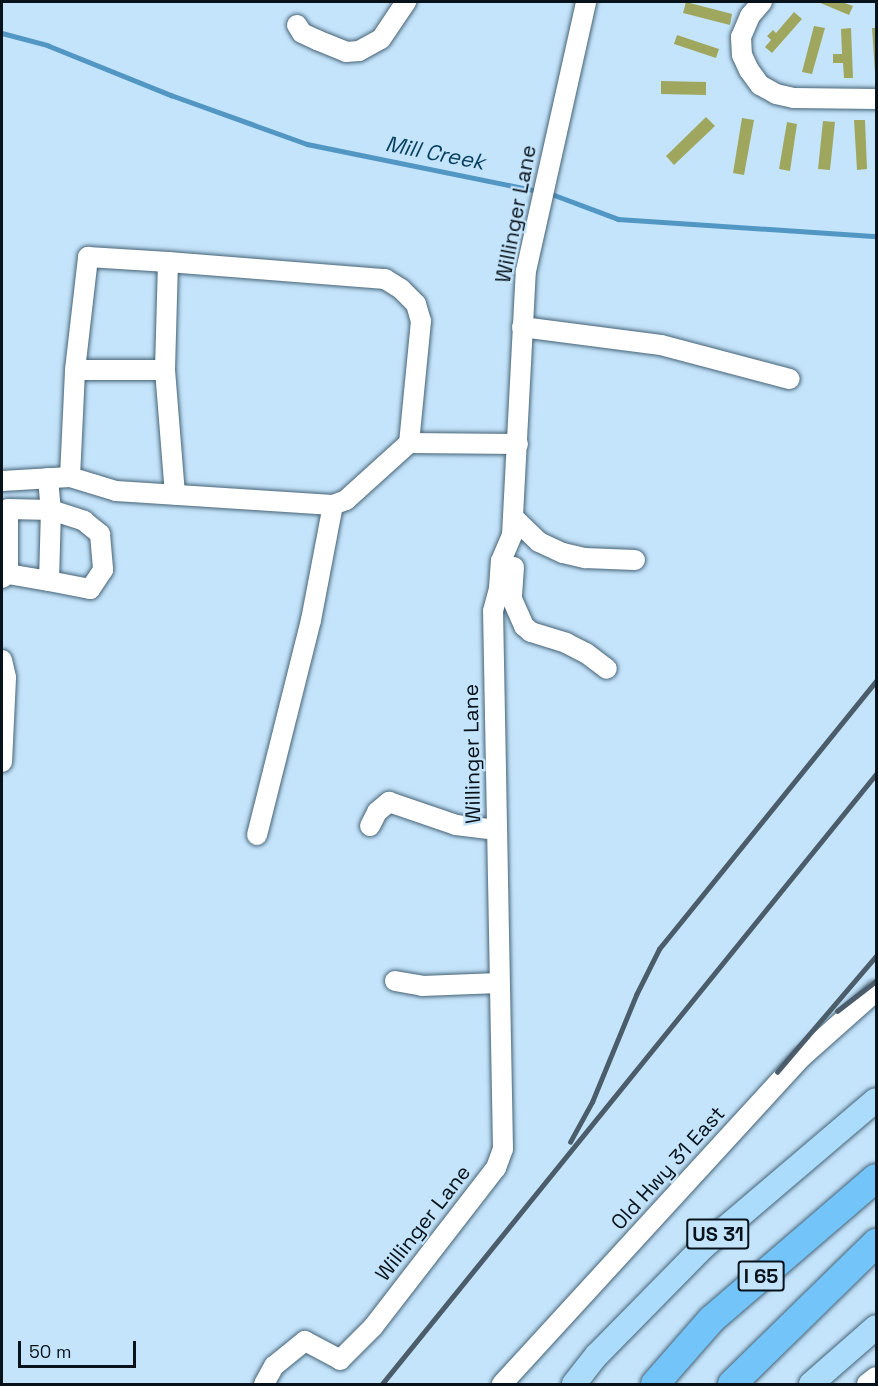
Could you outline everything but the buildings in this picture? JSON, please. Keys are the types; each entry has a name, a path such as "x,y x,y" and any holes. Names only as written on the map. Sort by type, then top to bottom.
{"highway":[{"name":"I 65","path":"656,1384 712,1319 876,1178"},
{"name":"I 65","path":"732,1384 876,1243"},
{"path":"812,1306 876,1262"}],"main road":[{"name":"US 31","path":"574,1384 597,1355 702,1248 876,1100"},
{"path":"811,1384 876,1327"}],"street":[{"path":"297,25 302,33 317,40 346,52 359,51 381,39 406,2"},
{"name":"Willinger Lane","path":"264,1384 274,1366 305,1341 340,1360 373,1327 496,1168 503,1149 493,611 499,588 501,561 513,526 526,272 586,2"},
{"path":"762,2 750,16 741,37 742,55 748,70 760,85 776,94 794,98 876,99"},
{"path":"2,481 70,477 116,491 333,505 346,500 409,443 421,321 416,304 402,289 385,279 88,257 75,370 70,477"},
{"path":"168,262 165,370 175,495"},
{"path":"522,327 661,345 790,379"},
{"path":"75,370 165,370"},
{"path":"409,443 518,444"},
{"path":"48,478 51,510 49,581"},
{"path":"258,835 311,620 333,505"},
{"path":"8,509 51,510 84,521 100,534 103,570 90,589 5,576 8,509"},
{"path":"513,526 563,553 585,558 635,560"},
{"path":"513,526 512,599 524,626 531,632 566,643 586,653 607,669"},
{"path":"2,660 6,678 2,762"},
{"path":"370,826 377,812 389,802 456,825 497,830"},
{"path":"395,981 422,986 500,983"},
{"name":"Old Hwy 31 East","path":"502,1384 802,1057 876,991"},
{"path":"867,1384 876,1377"}],"waterway":[{"name":"Mill Creek","path":"2,33 47,45 171,95 307,144 538,191"},
{"name":"Mill Creek","path":"549,193 618,219 876,236"}],"railway":[{"path":"570,1142 592,1102 636,995 659,949 876,681"},
{"path":"382,1384 876,774"},
{"path":"777,1072 876,956"},
{"path":"837,1011 876,981"}]}
